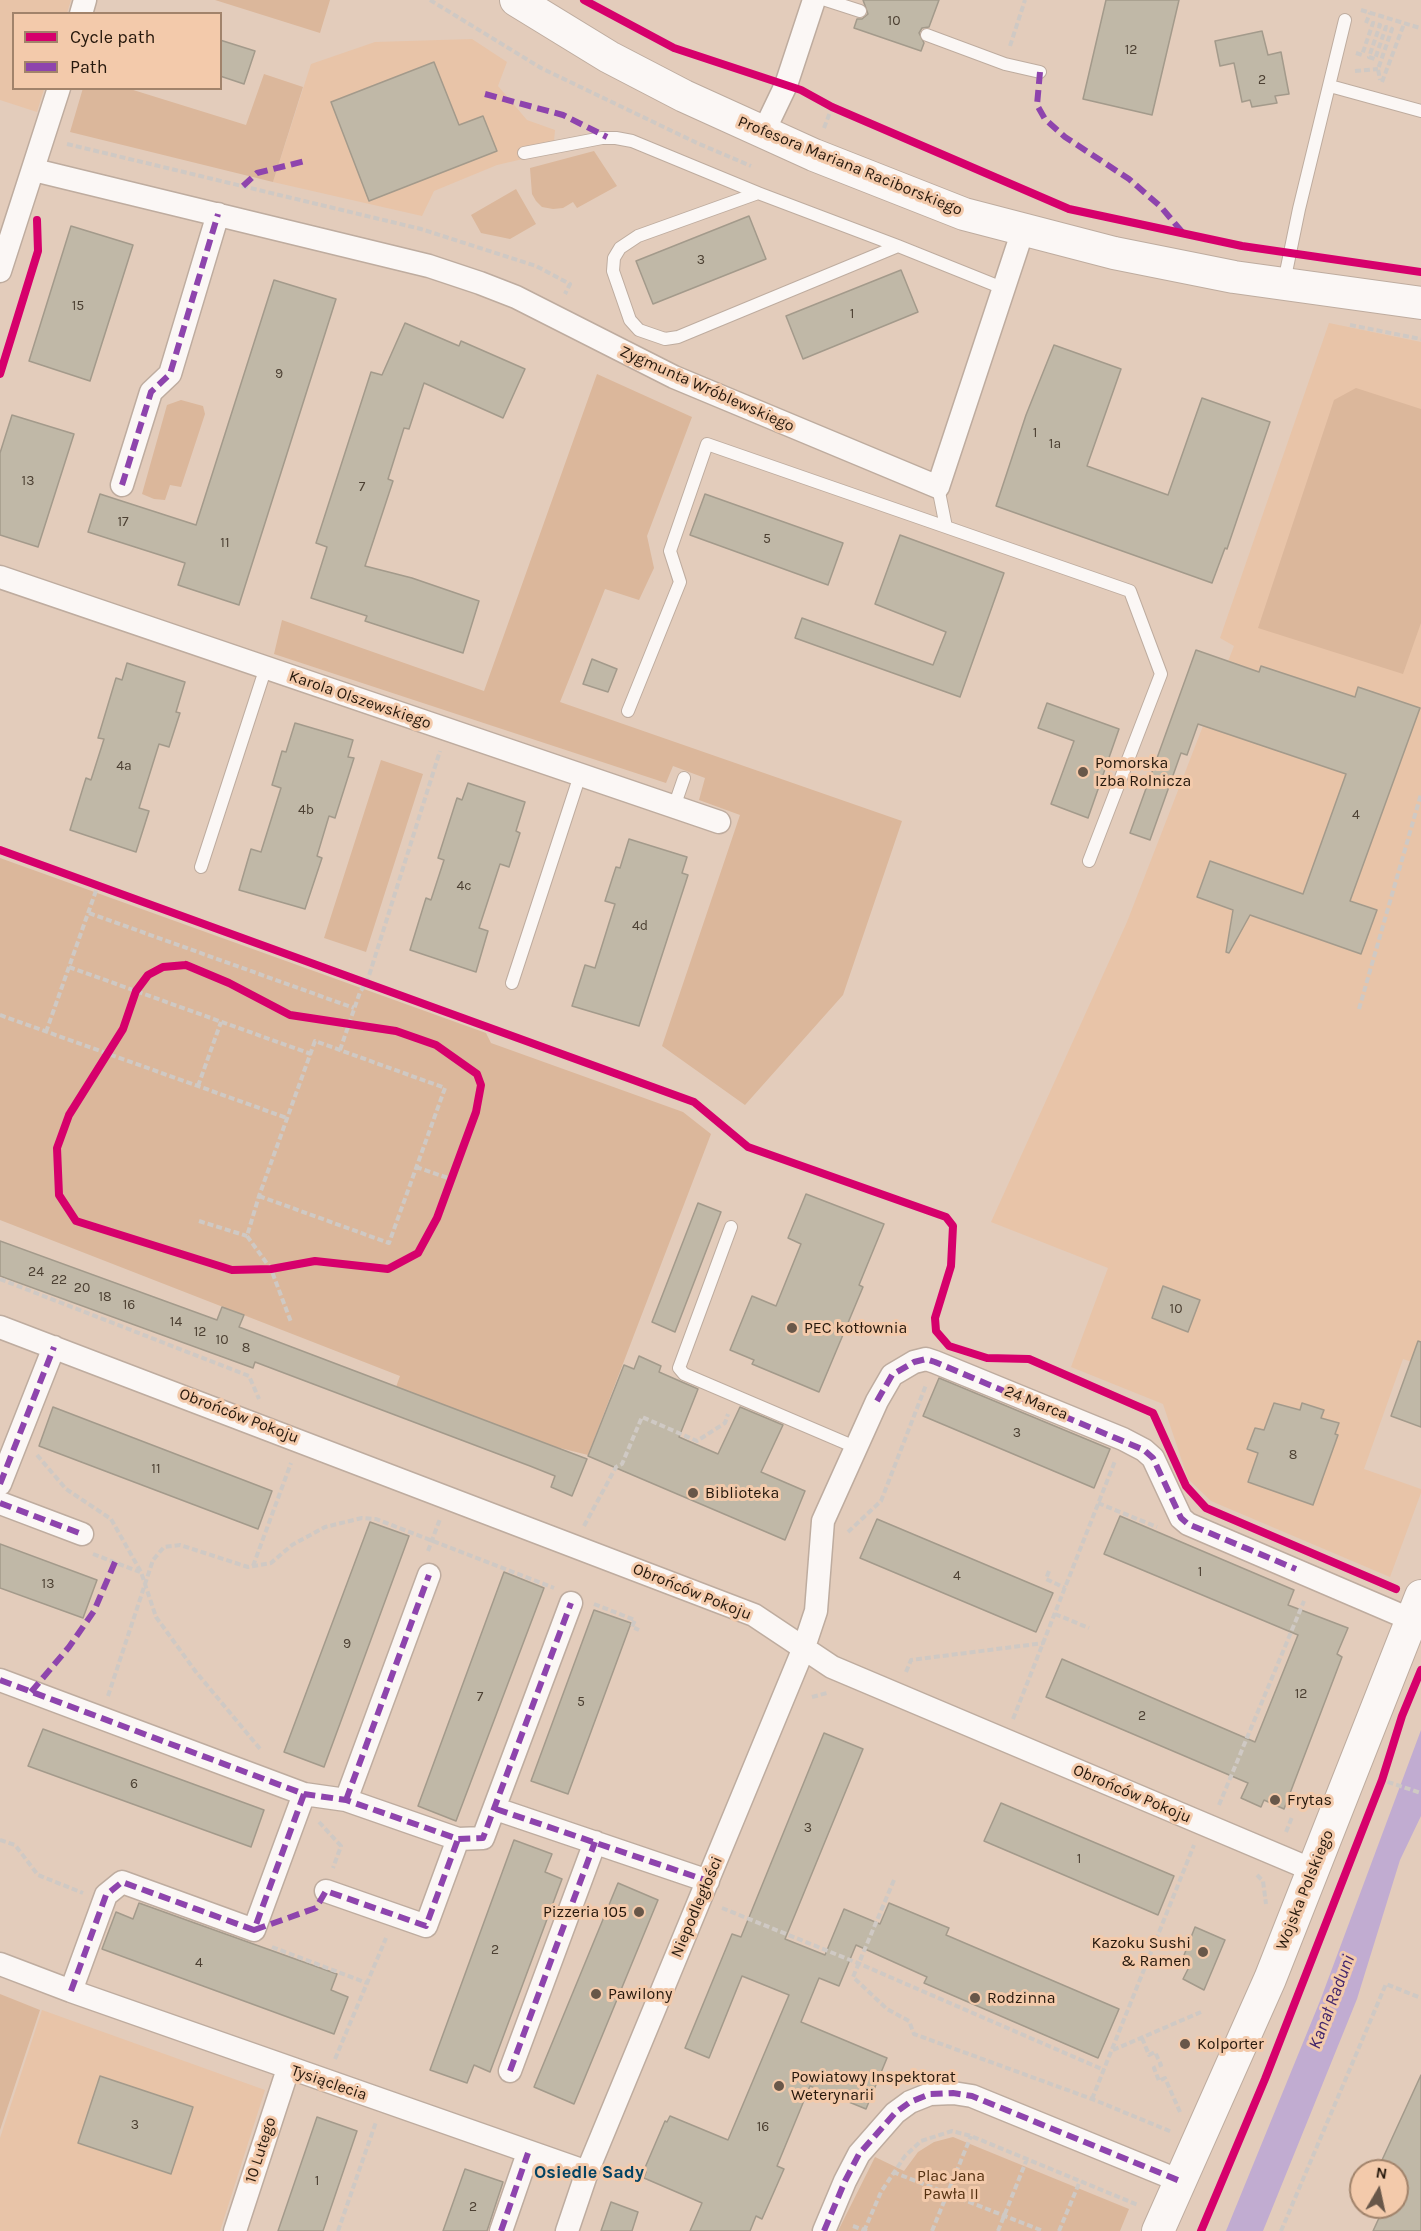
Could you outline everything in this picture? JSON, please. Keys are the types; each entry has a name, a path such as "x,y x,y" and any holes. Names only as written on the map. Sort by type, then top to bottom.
{"main road":[{"name":"Profesora Mariana Raciborskiego","path":"516,0 609,57 763,133 924,200 1023,230 1114,253 1234,277 1421,303"},
{"name":"Wojska Polskiego","path":"1158,2231 1270,1979 1417,1608"}],"street":[{"path":"763,133 786,85 814,0"},
{"path":"0,271 34,170 57,90"},
{"name":"Zygmunta Wróblewskiego","path":"34,170 429,266 516,297 674,377 938,487"},
{"path":"122,485 151,392 170,374 218,214"},
{"path":"938,487 1023,230"},
{"name":"Karola Olszewskiego","path":"0,577 719,822"},
{"name":"Obrońców Pokoju","path":"0,1327 754,1615 803,1650 832,1667 1314,1871"},
{"path":"0,1484 54,1347"},
{"path":"803,1650 816,1611 823,1521 855,1447 892,1375 914,1362 926,1359 935,1362"},
{"name":"24 Marca","path":"935,1362 1123,1439 1153,1458 1181,1518 1188,1524 1296,1569 1417,1608"},
{"path":"0,1503 82,1534"},
{"path":"346,1800 429,1575"},
{"path":"0,1680 267,1780 301,1802 346,1800 458,1839 483,1838 496,1809 570,1598"},
{"name":"Niepodległości","path":"567,2231 587,2172 803,1650"},
{"path":"71,1992 106,1895 122,1881 254,1930 301,1802"},
{"path":"496,1809 708,1881"},
{"path":"326,1891 426,1926 458,1839"},
{"path":"510,2071 595,1842"},
{"name":"Tysiąclecia","path":"0,1964 71,1992 587,2172"},
{"name":"10 Lutego","path":"235,2231 288,2068"},
{"path":"824,2231 844,2181 859,2154 895,2113 910,2102 930,2094 953,2092 972,2096 1180,2181"},
{"path":"501,2231 528,2152"}],"lane":[{"path":"826,0 860,11"},
{"path":"1284,283 1299,209 1345,20"},
{"path":"927,35 1005,64 1040,72"},
{"path":"1330,86 1421,111"},
{"path":"524,153 602,138 632,141 1005,290"},
{"path":"759,193 638,236 620,248 614,258 613,271 630,320 639,330 665,339 678,337 898,246"},
{"path":"628,711 680,582 670,550 707,444 1130,591 1161,674 1089,861"},
{"path":"938,487 946,527"},
{"path":"201,867 266,667"},
{"path":"512,983 580,775"},
{"path":"674,807 684,778"},
{"path":"731,1227 679,1368 684,1374 855,1447"}],"path":[{"path":"592,5 595,0"},
{"path":"1005,64 1025,0"},
{"path":"1359,9 1420,28"},
{"path":"1370,13 1356,53 1362,55 1373,23 1380,25 1369,57 1375,59 1386,27 1392,29 1378,69 1381,84"},
{"path":"1388,71 1404,24"},
{"path":"44,138 422,229 536,266 570,285 554,315"},
{"path":"340,1050 354,1008 367,982 447,730"},
{"path":"1359,1009 1421,794"},
{"path":"46,1032 99,885"},
{"path":"89,913 354,1008"},
{"path":"69,967 311,1054"},
{"path":"133,1000 142,983"},
{"path":"0,1015 287,1118"},
{"path":"198,1086 221,1022"},
{"path":"337,1023 360,1027"},
{"path":"247,1236 260,1196 287,1118 315,1041 445,1088 389,1243 260,1196"},
{"path":"102,1062 112,1045"},
{"path":"416,1167 451,1179"},
{"path":"448,1189 455,1168"},
{"path":"199,1221 247,1236 271,1269 291,1322"},
{"path":"261,1269 282,1267"},
{"path":"819,1560 881,1501 935,1362"},
{"path":"581,1532 616,1467 622,1464 642,1417 697,1441 725,1423 735,1396"},
{"path":"1011,1723 1123,1439"},
{"path":"16,1443 32,1450 66,1489 111,1520 145,1583 156,1617 196,1672 268,1759 272,1767 267,1780"},
{"path":"253,1566 293,1457"},
{"path":"1098,1503 1121,1512"},
{"path":"431,1541 441,1516"},
{"path":"101,1719 153,1560 164,1547 180,1545 248,1567 272,1563 292,1545 325,1527 362,1518 376,1519 570,1598 635,1620 632,1627 639,1630"},
{"path":"1049,1571 1046,1580 1065,1588"},
{"path":"1218,1808 1308,1592"},
{"path":"1055,1614 1089,1629"},
{"path":"904,1676 911,1660 1044,1643"},
{"path":"786,1694 807,1702 815,1694 836,1693"},
{"path":"1392,1783 1421,1793"},
{"path":"301,1802 315,1816 324,1831 340,1846 326,1891"},
{"path":"0,1840 15,1845 38,1875 104,1901"},
{"path":"1092,2098 1196,1842 1205,1846"},
{"path":"1255,1874 1263,1881 1266,1907"},
{"path":"894,1880 853,1977 887,2009 909,2021 914,2034 1092,2098 1173,2132"},
{"path":"694,1915 711,1922 718,1906 860,1964 1104,2070"},
{"path":"326,2081 395,1915"},
{"path":"254,1930 254,1940 367,1983"},
{"path":"1281,2231 1386,1984 1421,1998"},
{"path":"1112,2050 1200,2012"},
{"path":"1142,2038 1149,2055 1155,2052 1161,2065 1154,2068 1159,2081 1165,2078 1180,2113"},
{"path":"338,2231 376,2122"},
{"path":"864,2231 893,2172 921,2141 938,2133 952,2131 971,2136 1139,2206"},
{"path":"933,2231 971,2136"},
{"path":"998,2231 1027,2159"},
{"path":"893,2172 1043,2231"},
{"path":"1059,2231 1080,2181"}],"shaded area":[{"path":"0,0 71,0 67,12 12,12 12,90 44,90 37,112 0,100"},
{"path":"472,39 507,62 498,86 527,120 555,130 553,152 497,165 434,191 422,216 273,182 311,64 375,42"},
{"path":"1329,323 1421,342 1421,1365 1403,1359 1364,1469 1421,1489 1421,1493 1390,1577 1211,1501 1188,1479 1163,1404 1071,1367 1108,1268 991,1222 1127,922 1234,646 1220,638"},
{"path":"42,2010 265,2090 220,2231 0,2231 0,2138"}],"green space":[{"path":"215,0 330,0 320,33"},
{"path":"264,74 303,87 273,182 70,132 82,90 133,90 246,125"},
{"path":"594,151 617,186 577,208 573,202 563,208 553,209 542,207 536,201 532,194 530,168"},
{"path":"516,189 536,224 510,239 481,233 471,215"},
{"path":"597,374 692,417 647,536 654,568 639,600 605,589 560,702 902,821 843,995 745,1105 662,1046 740,815 699,800 705,778 673,766 666,783 274,654 282,620 484,691"},
{"path":"1356,388 1421,409 1421,623 1403,674 1258,628 1334,400"},
{"path":"181,400 203,406 205,414 181,487 170,485 165,500 154,499 142,494 167,405"},
{"path":"381,760 423,774 366,952 324,938"},
{"path":"0,858 486,1033 491,1043 683,1112 711,1134 588,1455 552,1446 396,1387 400,1376 0,1220"},
{"path":"0,1994 40,2010 0,2130"},
{"name":"Plac Jana Pawła II","path":"953,2137 1129,2209 1120,2231 838,2231 875,2157 904,2171 918,2152 934,2142"}],"water":[{"name":"Kanał Raduni","path":"1421,1730 1421,1816 1400,1860 1357,1999 1263,2231 1226,2231 1320,2001"}],"building":[{"path":"863,0 939,0 929,27 922,28 919,33 924,43 921,51 854,28 857,19 862,19 868,14"},
{"path":"1106,0 1179,0 1152,115 1083,99"},
{"path":"1262,31 1268,55 1281,52 1289,94 1275,96 1277,103 1252,107 1250,100 1242,102 1234,63 1220,66 1215,41"},
{"path":"222,41 255,51 244,84 222,77"},
{"path":"434,62 459,125 483,116 497,151 369,201 331,102"},
{"path":"749,216 766,259 653,304 636,261"},
{"path":"71,226 133,245 90,381 29,361"},
{"path":"901,270 918,312 803,359 786,316"},
{"path":"274,280 336,299 239,605 178,585 185,563 88,532 100,494 196,525"},
{"path":"405,323 459,346 461,341 525,369 503,418 424,383 409,429 404,428 388,479 393,481 365,566 412,578 479,601 463,653 365,621 367,616 311,598 327,547 316,543 371,372 382,375"},
{"path":"1054,345 1121,369 1087,466 1168,495 1202,398 1270,422 1227,549 1225,548 1212,583 996,506 1026,415"},
{"path":"12,415 74,434 38,547 0,535 0,453"},
{"path":"705,494 843,543 828,585 690,535"},
{"path":"900,535 1004,573 960,697 795,638 802,618 933,665 946,632 875,604"},
{"path":"1196,650 1259,672 1261,666 1355,697 1358,687 1420,708 1350,901 1377,910 1361,954 1250,915 1229,953 1226,952 1233,910 1197,897 1210,861 1303,894 1346,774 1198,724 1187,755 1181,753 1150,840 1130,833"},
{"path":"592,659 617,669 608,692 583,684"},
{"path":"127,663 185,682 176,712 180,713 169,747 159,744 139,808 149,811 136,852 70,830 86,778 91,780 104,739 98,738 116,678 122,680"},
{"name":"Pomorska Izba Rolnicza","path":"1047,703 1119,729 1088,818 1051,804 1074,741 1038,728"},
{"path":"295,723 353,740 348,757 354,758 335,818 329,816 317,856 322,858 305,909 239,890 251,849 261,852 281,788 272,785 282,751 286,752"},
{"path":"468,783 525,802 516,831 520,833 509,867 500,864 479,928 488,931 476,972 410,950 426,898 431,900 444,860 438,858 457,798 462,800"},
{"path":"629,839 687,857 682,873 688,875 639,1026 572,1006 585,965 595,968 615,904 605,901 616,867 620,868"},
{"name":"PEC kotłownia","path":"806,1194 884,1224 859,1285 863,1287 819,1392 752,1364 754,1360 730,1350 752,1296 776,1306 801,1244 788,1238"},
{"path":"698,1203 721,1212 675,1332 652,1322"},
{"path":"0,1241 217,1320 222,1307 244,1315 239,1327 587,1459 572,1496 551,1487 555,1476 530,1466 255,1362 253,1368 0,1276"},
{"path":"1163,1286 1200,1300 1188,1332 1152,1318"},
{"path":"1418,1341 1421,1342 1421,1427 1391,1416"},
{"path":"639,1356 661,1366 659,1372 698,1389 679,1437 718,1454 740,1407 783,1425 761,1472 805,1491 785,1540 588,1456 624,1365 634,1369"},
{"path":"939,1378 1110,1449 1094,1488 923,1416"},
{"path":"1274,1403 1300,1410 1302,1403 1324,1410 1321,1418 1339,1423 1335,1434 1338,1435 1313,1505 1248,1482 1258,1453 1247,1449 1255,1428 1264,1430"},
{"path":"53,1407 272,1491 258,1529 39,1446"},
{"path":"1120,1516 1294,1590 1288,1605 1348,1628 1337,1654 1342,1657 1284,1809 1264,1800 1261,1807 1241,1798 1248,1783 1046,1697 1062,1659 1255,1742 1298,1635 1104,1554"},
{"path":"877,1519 1053,1593 1036,1632 860,1558"},
{"path":"370,1522 409,1536 324,1767 284,1752"},
{"path":"0,1544 97,1580 83,1618 0,1588"},
{"path":"504,1572 544,1588 456,1821 418,1806"},
{"path":"594,1610 631,1623 568,1794 531,1781"},
{"path":"43,1729 264,1810 251,1847 28,1766"},
{"path":"824,1733 863,1749 785,1939 825,1955 844,1909 880,1924 889,1903 949,1928 946,1935 1119,2009 1098,2058 924,1983 927,1977 856,1945 839,1986 819,1978 801,2022 887,2058 866,2109 810,2086 777,2166 784,2169 762,2219 756,2216 750,2231 690,2231 702,2203 644,2178 646,2172 644,2170 665,2121 667,2122 670,2116 728,2140 789,1995 742,1976 709,2058 685,2048 732,1934 741,1937"},
{"path":"1001,1803 1174,1876 1158,1915 984,1841"},
{"path":"514,1840 552,1854 545,1872 562,1879 490,2072 474,2065 467,2083 430,2070"},
{"name":"Pawilony","path":"618,1883 658,1900 574,2104 534,2087"},
{"path":"139,1903 337,1974 331,1990 348,1997 334,2034 102,1949 116,1912 133,1919"},
{"name":"Kazoku Sushi & Ramen","path":"1195,1927 1225,1940 1204,1990 1183,1979 1189,1967 1181,1963"},
{"path":"1421,2075 1421,2231 1373,2231 1378,2219 1409,2219 1409,2159 1382,2159"},
{"path":"100,2076 193,2107 171,2174 78,2143"},
{"path":"317,2117 357,2131 323,2231 278,2231"},
{"path":"465,2169 503,2182 487,2231 443,2231"},
{"path":"611,2202 638,2212 632,2231 601,2231"}],"marked path":[{"path":"1040,72 1037,105 1045,119 1065,137 1129,179 1161,207 1183,233"},
{"path":"485,94 563,115 607,137"},
{"path":"243,186 257,173 305,161"},
{"path":"122,485 151,392 170,374 218,214"},
{"path":"0,1484 54,1347"},
{"path":"877,1401 892,1375 914,1362 926,1359 935,1362 1144,1450 1153,1458 1181,1518 1188,1524 1296,1569"},
{"path":"0,1503 82,1534"},
{"path":"31,1692 69,1647 94,1611 115,1562"},
{"path":"346,1800 429,1575"},
{"path":"0,1680 304,1794 346,1800 458,1839 483,1838 571,1603"},
{"path":"71,1991 106,1895 122,1882 254,1930 304,1794"},
{"path":"496,1809 708,1881"},
{"path":"254,1930 316,1908 326,1891 426,1926 458,1839"},
{"path":"510,2071 595,1842"},
{"path":"824,2231 859,2154 895,2113 910,2102 930,2094 953,2093 972,2096 1180,2181"},
{"path":"501,2231 528,2153"}],"cycle path":[{"path":"584,0 674,48 801,90 832,107 1069,209 1242,246 1421,272"},
{"path":"0,374 38,251 37,220"},
{"path":"0,850 694,1102 748,1147 946,1217 953,1226 951,1266 935,1318 936,1331 949,1346 987,1358 1029,1359 1153,1413 1186,1486 1206,1508 1396,1589"},
{"path":"186,965 229,983 290,1015 396,1031 436,1045 477,1074 481,1085 476,1112 437,1218 418,1253 388,1269 315,1261 271,1269 232,1270 76,1221 59,1195 57,1148 69,1115 123,1029 136,991 148,975 163,967 186,965"},
{"path":"1201,2231 1265,2079 1382,1780 1402,1716 1421,1670"}],"place":[{"name":"Pomorska Izba Rolnicza","path":"1083,772"},
{"name":"PEC kotłownia","path":"792,1328"},
{"name":"Biblioteka","path":"693,1493"},
{"name":"Frytas","path":"1275,1800"},
{"name":"Pizzeria 105","path":"639,1912"},
{"name":"Kazoku Sushi & Ramen","path":"1203,1952"},
{"name":"Pawilony","path":"596,1994"},
{"name":"Rodzinna","path":"975,1998"},
{"name":"Kolporter","path":"1185,2044"},
{"name":"Powiatowy Inspektorat Weterynarii","path":"779,2086"}],"district":[{"name":"Osiedle Sady","path":"589,2173"}]}
